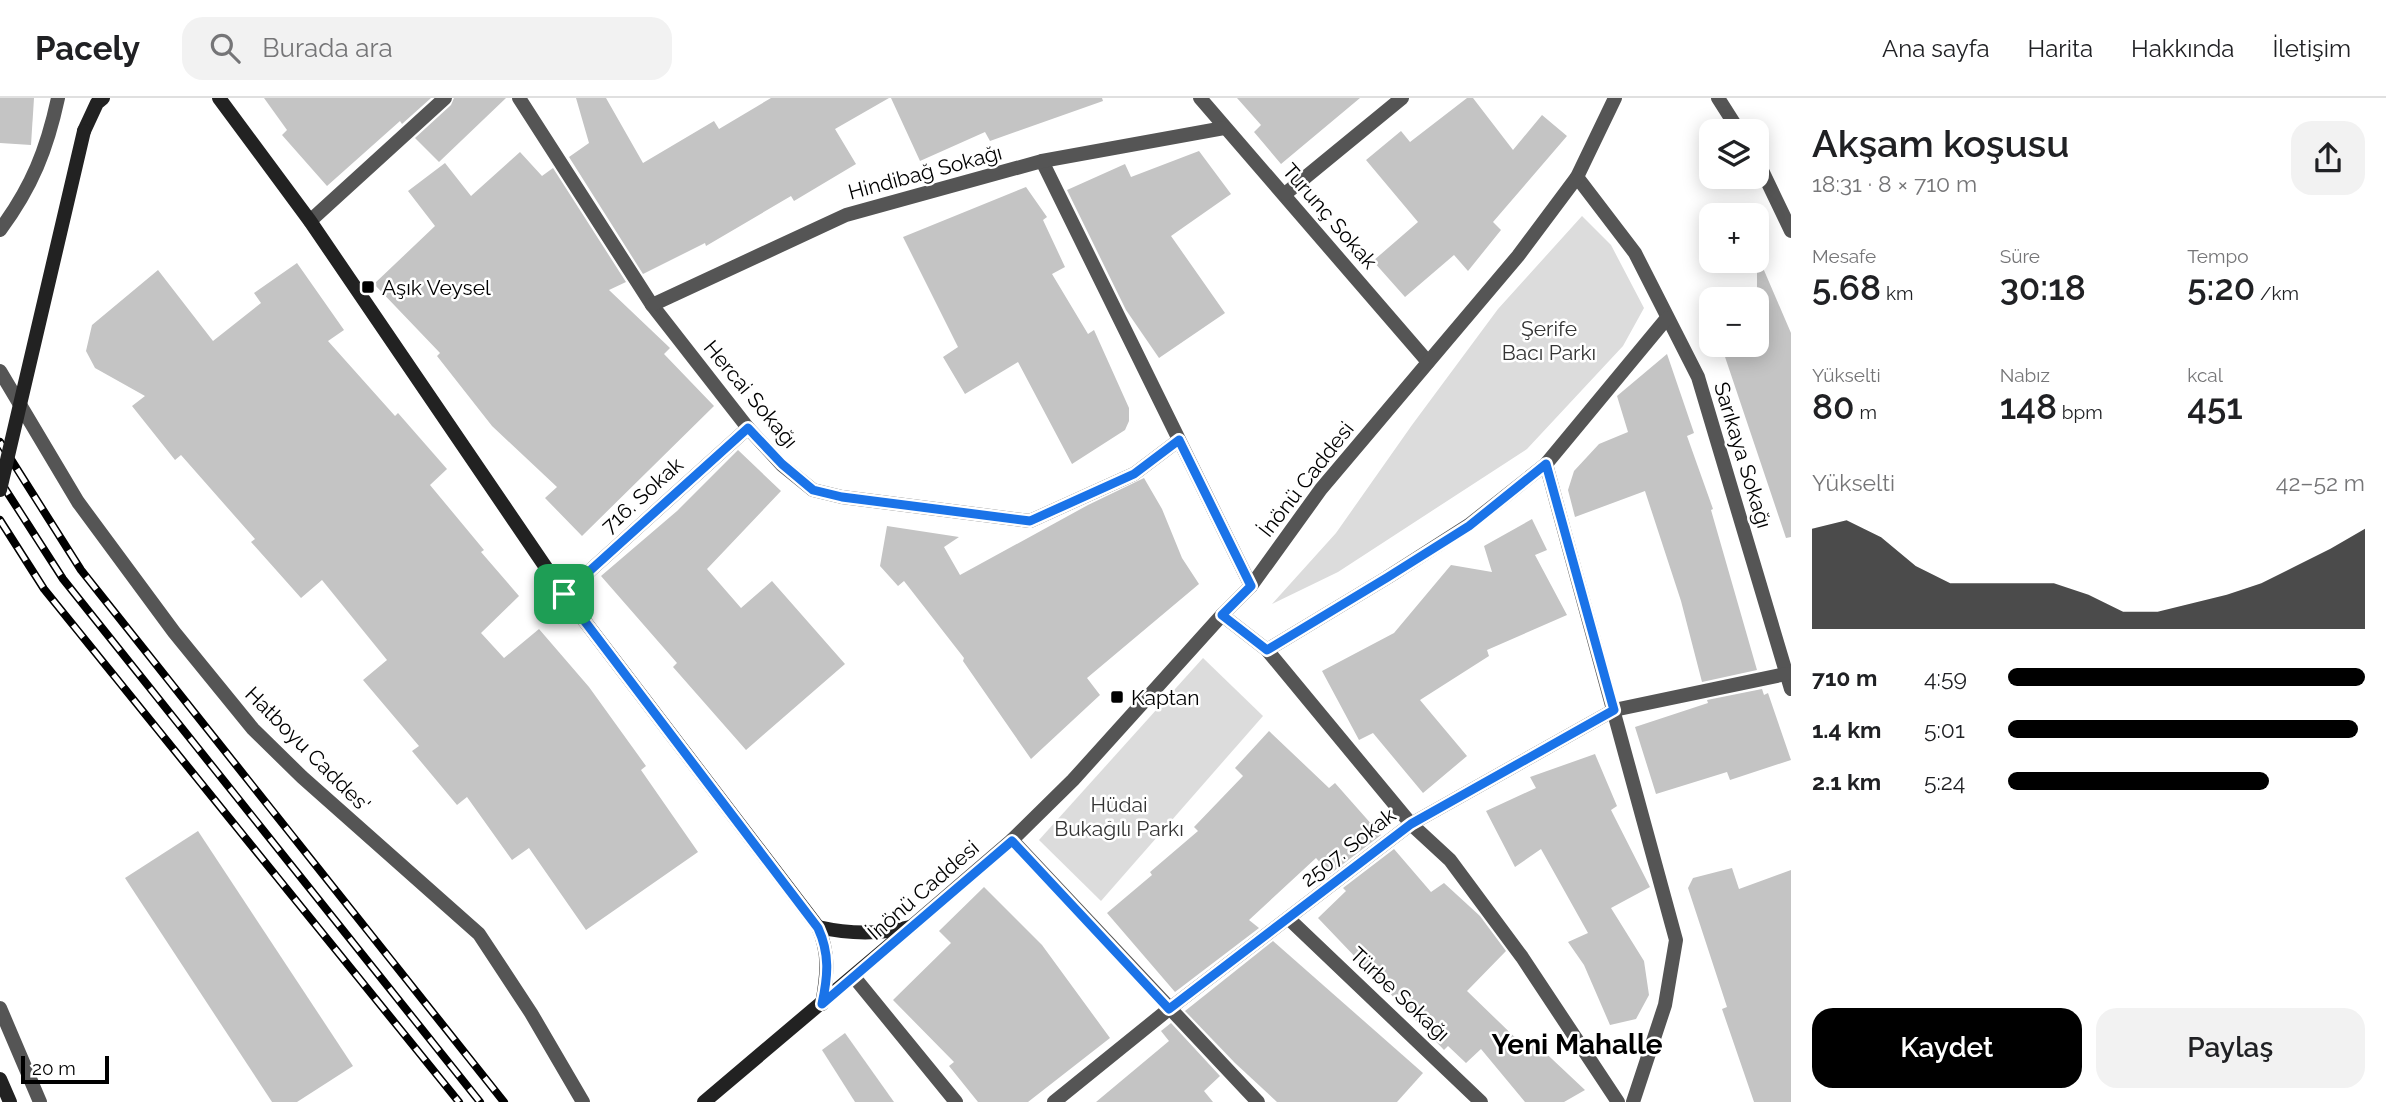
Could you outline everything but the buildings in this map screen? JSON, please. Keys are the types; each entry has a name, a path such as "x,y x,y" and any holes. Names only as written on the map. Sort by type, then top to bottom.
{"main road":[{"path":"0,490 84,131 88,98"},
{"path":"84,131 97,103 103,98"},
{"path":"219,98 310,221 564,594 818,928 826,944 828,960 822,1004"},
{"path":"818,928 866,934 891,932 912,926"},
{"name":"İnönü Caddesi","path":"704,1102 912,926"},
{"path":"0,1079 10,1102"}],"street":[{"path":"0,230 28,190 50,133 58,98"},
{"path":"310,221 445,98"},
{"name":"Hercai Sokağı","path":"519,98 652,305 748,428 782,464 813,490 842,497 1030,521 1134,474 1179,440"},
{"name":"Turunç Sokak","path":"1200,98 1428,362"},
{"path":"1285,194 1402,98"},
{"name":"İnönü Caddesi","path":"912,926 1012,841 1073,780 1251,586 1321,489 1518,256 1577,177 1615,98"},
{"path":"1718,98 1731,119"},
{"name":"Hindibağ Sokağı","path":"652,305 846,215 1042,161 1224,128"},
{"path":"1042,161 1251,586"},
{"name":"Sarıkaya Sokağı","path":"1577,177 1635,253 1698,377 1791,688"},
{"path":"1769,185 1791,231"},
{"path":"1267,650 1469,526 1546,464 1667,318"},
{"name":"Hatboyu Caddes'","path":"0,372 78,502 174,632 253,729 302,777 479,934 531,1013 583,1102"},
{"name":"716. Sokak","path":"564,594 748,428"},
{"path":"1546,464 1676,940 1665,1005 1633,1102"},
{"path":"1222,615 1267,650 1411,824 1450,860 1521,957 1618,1102"},
{"name":"2507. Sokak","path":"1054,1102 1169,1009 1411,824 1614,710 1786,674"},
{"path":"1012,841 1258,1102"},
{"name":"Türbe Sokağı","path":"1289,919 1481,1102"},
{"path":"853,977 956,1102"},
{"path":"0,1008 40,1102"}],"green space":[{"name":"Şerife Bacı Parkı","path":"1582,216 1611,245 1644,308 1623,346 1527,449 1338,572 1272,604 1336,533 1498,309"},
{"name":"Hüdai Bukağılı Parkı","path":"1203,658 1263,716 1101,901 1039,840"}],"railway":[{"path":"0,442 81,570 504,1102"},
{"path":"0,481 63,579 480,1102"},
{"path":"0,520 44,589 459,1102"}],"place":[{"name":"Aşık Veysel","path":"368,287"},
{"name":"Kaptan","path":"1117,697"}],"district":[{"name":"Yeni Mahalle","path":"1577,1044"}],"route":[{"path":"748,428 782,464 813,490 842,497 1030,521 1134,474 1179,440 1251,586 1222,615 1267,650 1469,526 1546,464 1614,710 1411,824 1169,1009 1012,841 822,1004 828,960 826,944 818,928 564,594 748,428"}]}
